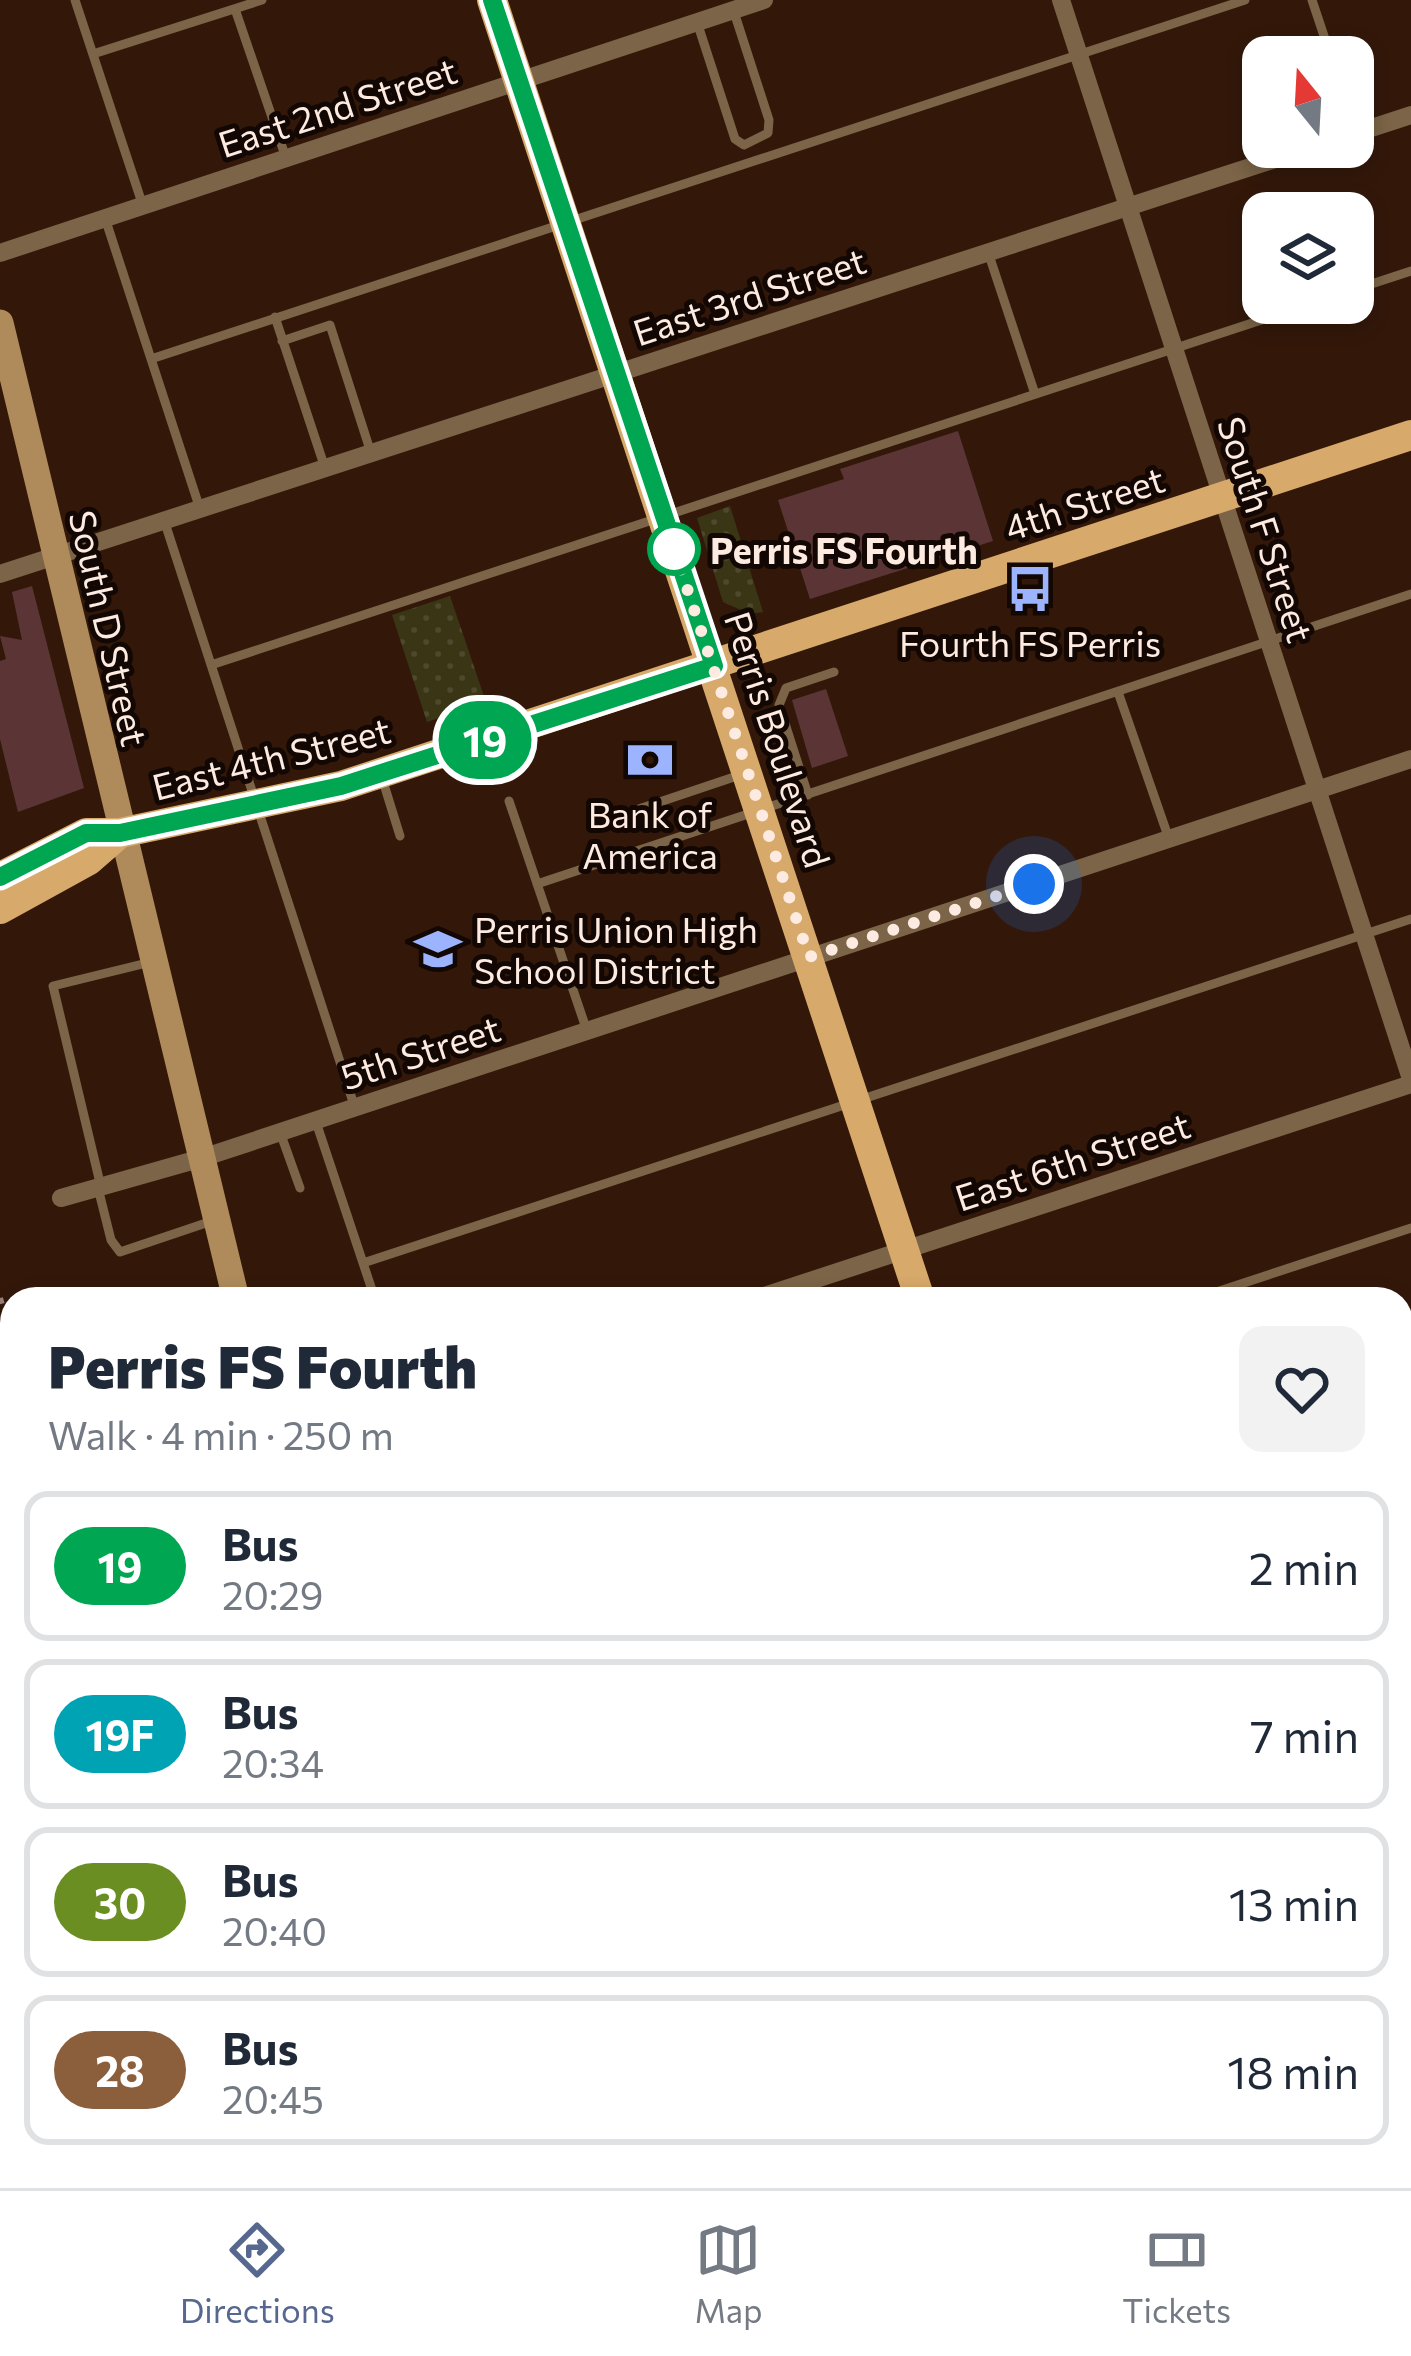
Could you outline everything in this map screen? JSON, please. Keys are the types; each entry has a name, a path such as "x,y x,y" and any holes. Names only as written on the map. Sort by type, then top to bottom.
{"main road":[{"name":"Perris Boulevard","path":"492,0 916,1287"},
{"name":"South D Street","path":"0,323 233,1287"},
{"name":"4th Street","path":"714,666 1411,435"},
{"name":"East 4th Street","path":"4,869 86,833 120,833 256,806 380,773 714,666"},
{"path":"0,909 89,860 120,833"}],"street":[{"name":"East 2nd Street","path":"0,253 764,0"},
{"name":"South F Street","path":"1061,0 1411,1082"},
{"path":"1374,124 1411,115"},
{"name":"East 3rd Street","path":"0,574 1248,168"},
{"name":"5th Street","path":"61,1198 202,1158 1411,759"},
{"name":"East 6th Street","path":"791,1287 1411,1082"}],"lane":[{"path":"75,0 142,206"},
{"path":"93,54 262,0"},
{"path":"151,359 1245,0"},
{"path":"1312,0 1324,36"},
{"path":"235,9 286,158"},
{"path":"697,22 735,139 744,145 762,140 769,120 733,10"},
{"path":"105,218 200,508"},
{"path":"988,252 1035,394"},
{"path":"1374,283 1411,271"},
{"path":"275,317 325,468"},
{"path":"211,665 1250,324"},
{"path":"283,341 330,325 371,453"},
{"path":"164,520 355,1108"},
{"path":"537,884 1411,594"},
{"path":"808,795 779,705 786,688 834,672"},
{"path":"1118,692 1168,839"},
{"path":"609,819 749,772"},
{"path":"380,773 400,836"},
{"path":"509,801 586,1031"},
{"path":"363,1263 1411,919"},
{"path":"156,960 53,986 100,1187 115,1248 126,1252 217,1220"},
{"path":"316,1120 371,1287"},
{"path":"280,1132 300,1188"},
{"path":"1232,1287 1411,1228"}],"shaded area":[{"path":"730,506 763,612 750,614 723,602 697,518"},
{"path":"450,596 486,702 427,722 392,615"}],"building":[{"path":"958,431 993,541 810,599 778,500 844,479 840,469"},
{"path":"32,586 84,788 18,812 0,739 0,661 6,659 0,636 22,640 12,592"},
{"path":"826,689 848,756 812,768 792,700"}],"bus line":[{"name":"19","path":"0,877 50,847 86,833 120,833 341,786 714,666 492,0"}],"place":[{"name":"Perris FS Fourth","path":"674,549"},
{"name":"Fourth FS Perris","path":"1030,589"},
{"name":"Bank of America","path":"650,760"},
{"name":"Perris Union High School District","path":"438,949"}],"route":[{"path":"674,549 809,957 1034,884"}]}
